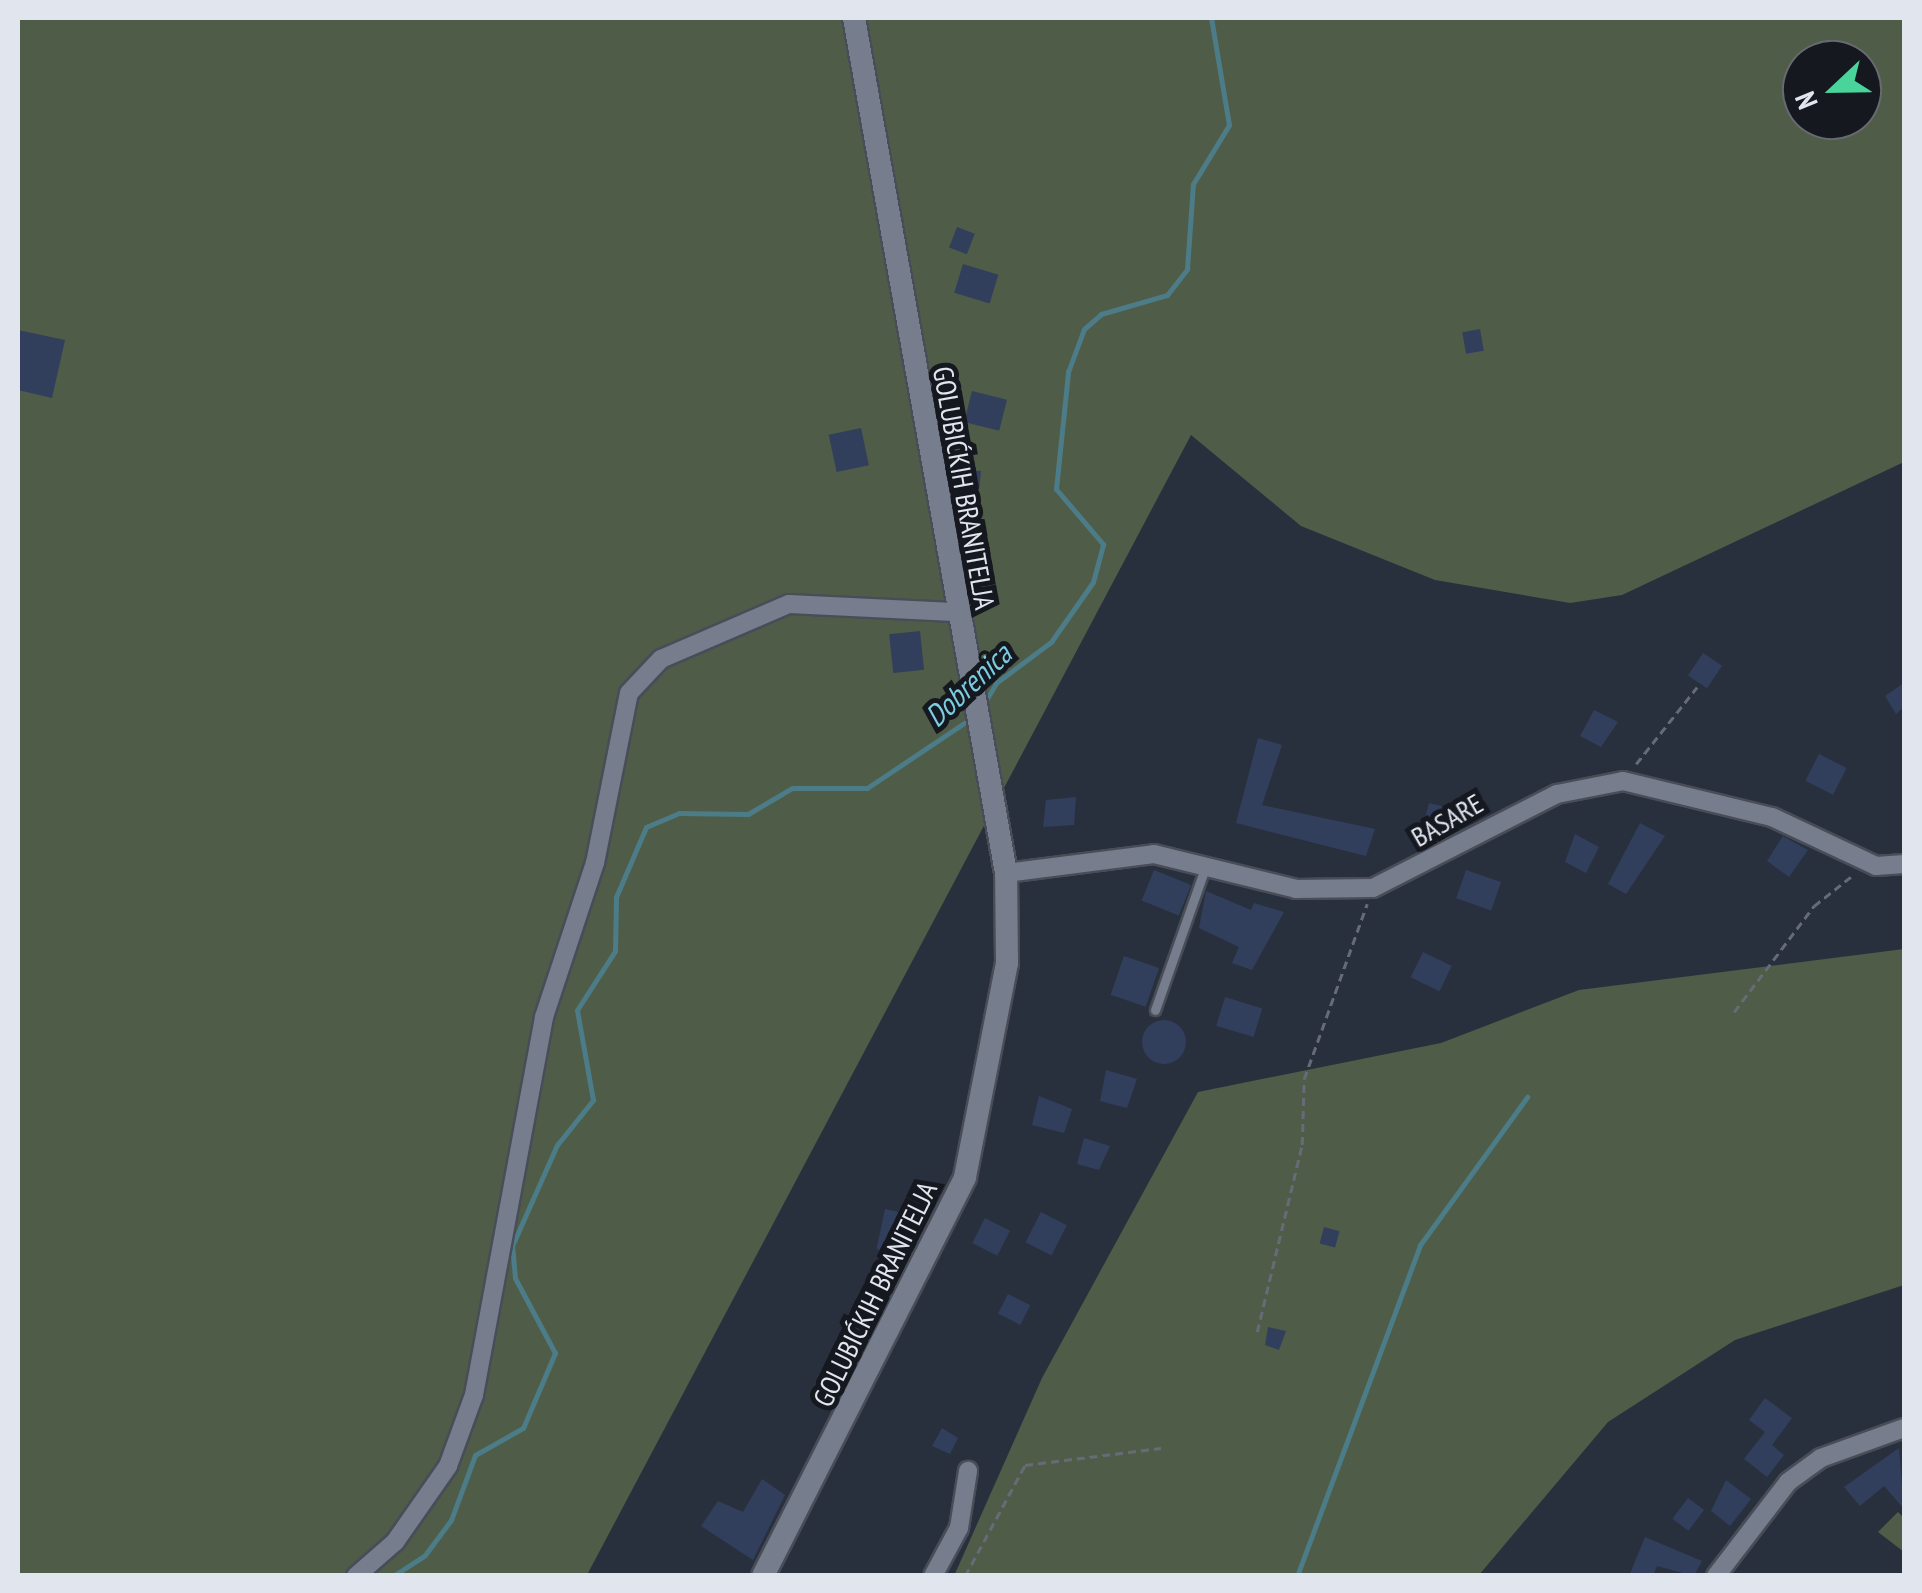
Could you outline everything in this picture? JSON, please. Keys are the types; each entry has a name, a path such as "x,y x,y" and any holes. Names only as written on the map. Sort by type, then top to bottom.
{"street":[{"name":"GOLUBIĆKIH BRANITELJA","path":"763,1576 965,1177 998,1037 1006,873 956,623 854,18"},
{"path":"356,1576 394,1542 448,1466 474,1396 544,1017 595,863 629,693 661,660 789,604 956,623"},
{"name":"BASARE","path":"1006,873 1154,854 1296,888 1373,888 1558,794 1623,781 1772,817 1876,866 1904,864"},
{"path":"1716,1576 1788,1482 1821,1458 1904,1428"},
{"path":"932,1576 959,1528 968,1471"}],"lane":[{"path":"1156,1010 1206,865"}],"path":[{"path":"1623,781 1697,687"},
{"path":"1734,1012 1814,906 1876,866"},
{"path":"1257,1332 1302,1145 1304,1078 1373,888"},
{"path":"965,1576 1025,1465 1161,1448"}],"green space":[{"path":"18,18 1904,18 1904,462 1622,595 1570,603 1435,580 1301,526 1191,435 587,1575 18,1575"},
{"path":"1904,949 1904,1285 1735,1340 1608,1422 1479,1575 954,1576 1042,1378 1198,1092 1441,1043 1579,990"},
{"path":"1898,1512 1904,1518 1904,1552 1878,1532"}],"building":[{"path":"957,227 975,234 967,254 949,248"},
{"path":"963,264 998,275 990,304 954,293"},
{"path":"1480,329 1484,351 1466,354 1462,332"},
{"path":"18,330 65,340 52,398 18,390"},
{"path":"972,391 1007,400 999,431 964,422"},
{"path":"861,428 869,465 837,472 829,435"},
{"path":"958,469 981,471 980,487 957,485"},
{"path":"920,631 924,670 893,673 889,634"},
{"path":"1703,653 1722,666 1707,688 1688,675"},
{"path":"1904,683 1904,707 1896,714 1885,696"},
{"path":"1594,710 1618,722 1601,747 1580,736"},
{"path":"1258,738 1282,745 1262,805 1375,829 1366,856 1236,823"},
{"path":"1819,754 1847,768 1833,795 1805,781"},
{"path":"1076,797 1074,825 1043,827 1046,800"},
{"path":"1429,803 1458,810 1451,834 1436,842 1420,837"},
{"path":"1640,823 1665,836 1626,894 1608,884"},
{"path":"1575,834 1599,847 1586,873 1565,862"},
{"path":"1783,836 1808,850 1789,877 1767,861"},
{"path":"1154,870 1191,885 1179,916 1142,901"},
{"path":"1466,870 1501,882 1491,910 1456,898"},
{"path":"1206,891 1251,910 1254,903 1284,912 1252,970 1232,963 1239,947 1199,928"},
{"path":"1423,952 1452,966 1439,991 1411,977"},
{"path":"1124,956 1159,968 1146,1007 1111,995"},
{"path":"1225,997 1262,1008 1254,1037 1216,1026"},
{"path":"1164,1020 1179,1027 1186,1042 1179,1057 1164,1064 1149,1057 1142,1042 1149,1027"},
{"path":"1106,1070 1137,1079 1127,1108 1100,1101"},
{"path":"1039,1096 1072,1109 1064,1133 1032,1125"},
{"path":"1084,1138 1110,1146 1099,1170 1077,1164"},
{"path":"885,1209 909,1214 901,1254 876,1249"},
{"path":"1041,1212 1067,1225 1051,1255 1026,1242"},
{"path":"985,1218 1010,1231 997,1256 972,1243"},
{"path":"1324,1227 1339,1231 1335,1248 1320,1243"},
{"path":"1008,1294 1030,1305 1020,1325 998,1314"},
{"path":"1268,1327 1286,1331 1279,1350 1265,1345"},
{"path":"1765,1398 1792,1418 1772,1445 1784,1455 1767,1477 1744,1459 1765,1432 1749,1420"},
{"path":"942,1428 958,1438 950,1454 932,1446"},
{"path":"1899,1448 1904,1509 1884,1486 1860,1506 1844,1487"},
{"path":"762,1479 785,1495 753,1560 701,1526 718,1501 743,1512"},
{"path":"1726,1480 1751,1499 1730,1526 1711,1511"},
{"path":"1688,1498 1704,1510 1688,1531 1672,1519"},
{"path":"1645,1537 1702,1561 1694,1576 1657,1566 1653,1576 1629,1576"}],"waterway":[{"name":"Dobrenica","path":"983,705 996,683 1051,642 1093,582 1103,544 1056,489 1068,372 1084,329 1101,314 1167,295 1187,269 1193,184 1229,125 1211,18"},
{"name":"Dobrenica","path":"393,1576 425,1555 451,1520 475,1455 523,1428 555,1353 515,1278 512,1246 557,1145 593,1100 577,1010 615,951 616,897 646,827 679,813 748,814 792,788 867,788 973,717"},
{"path":"1297,1576 1420,1245 1527,1097"}]}
